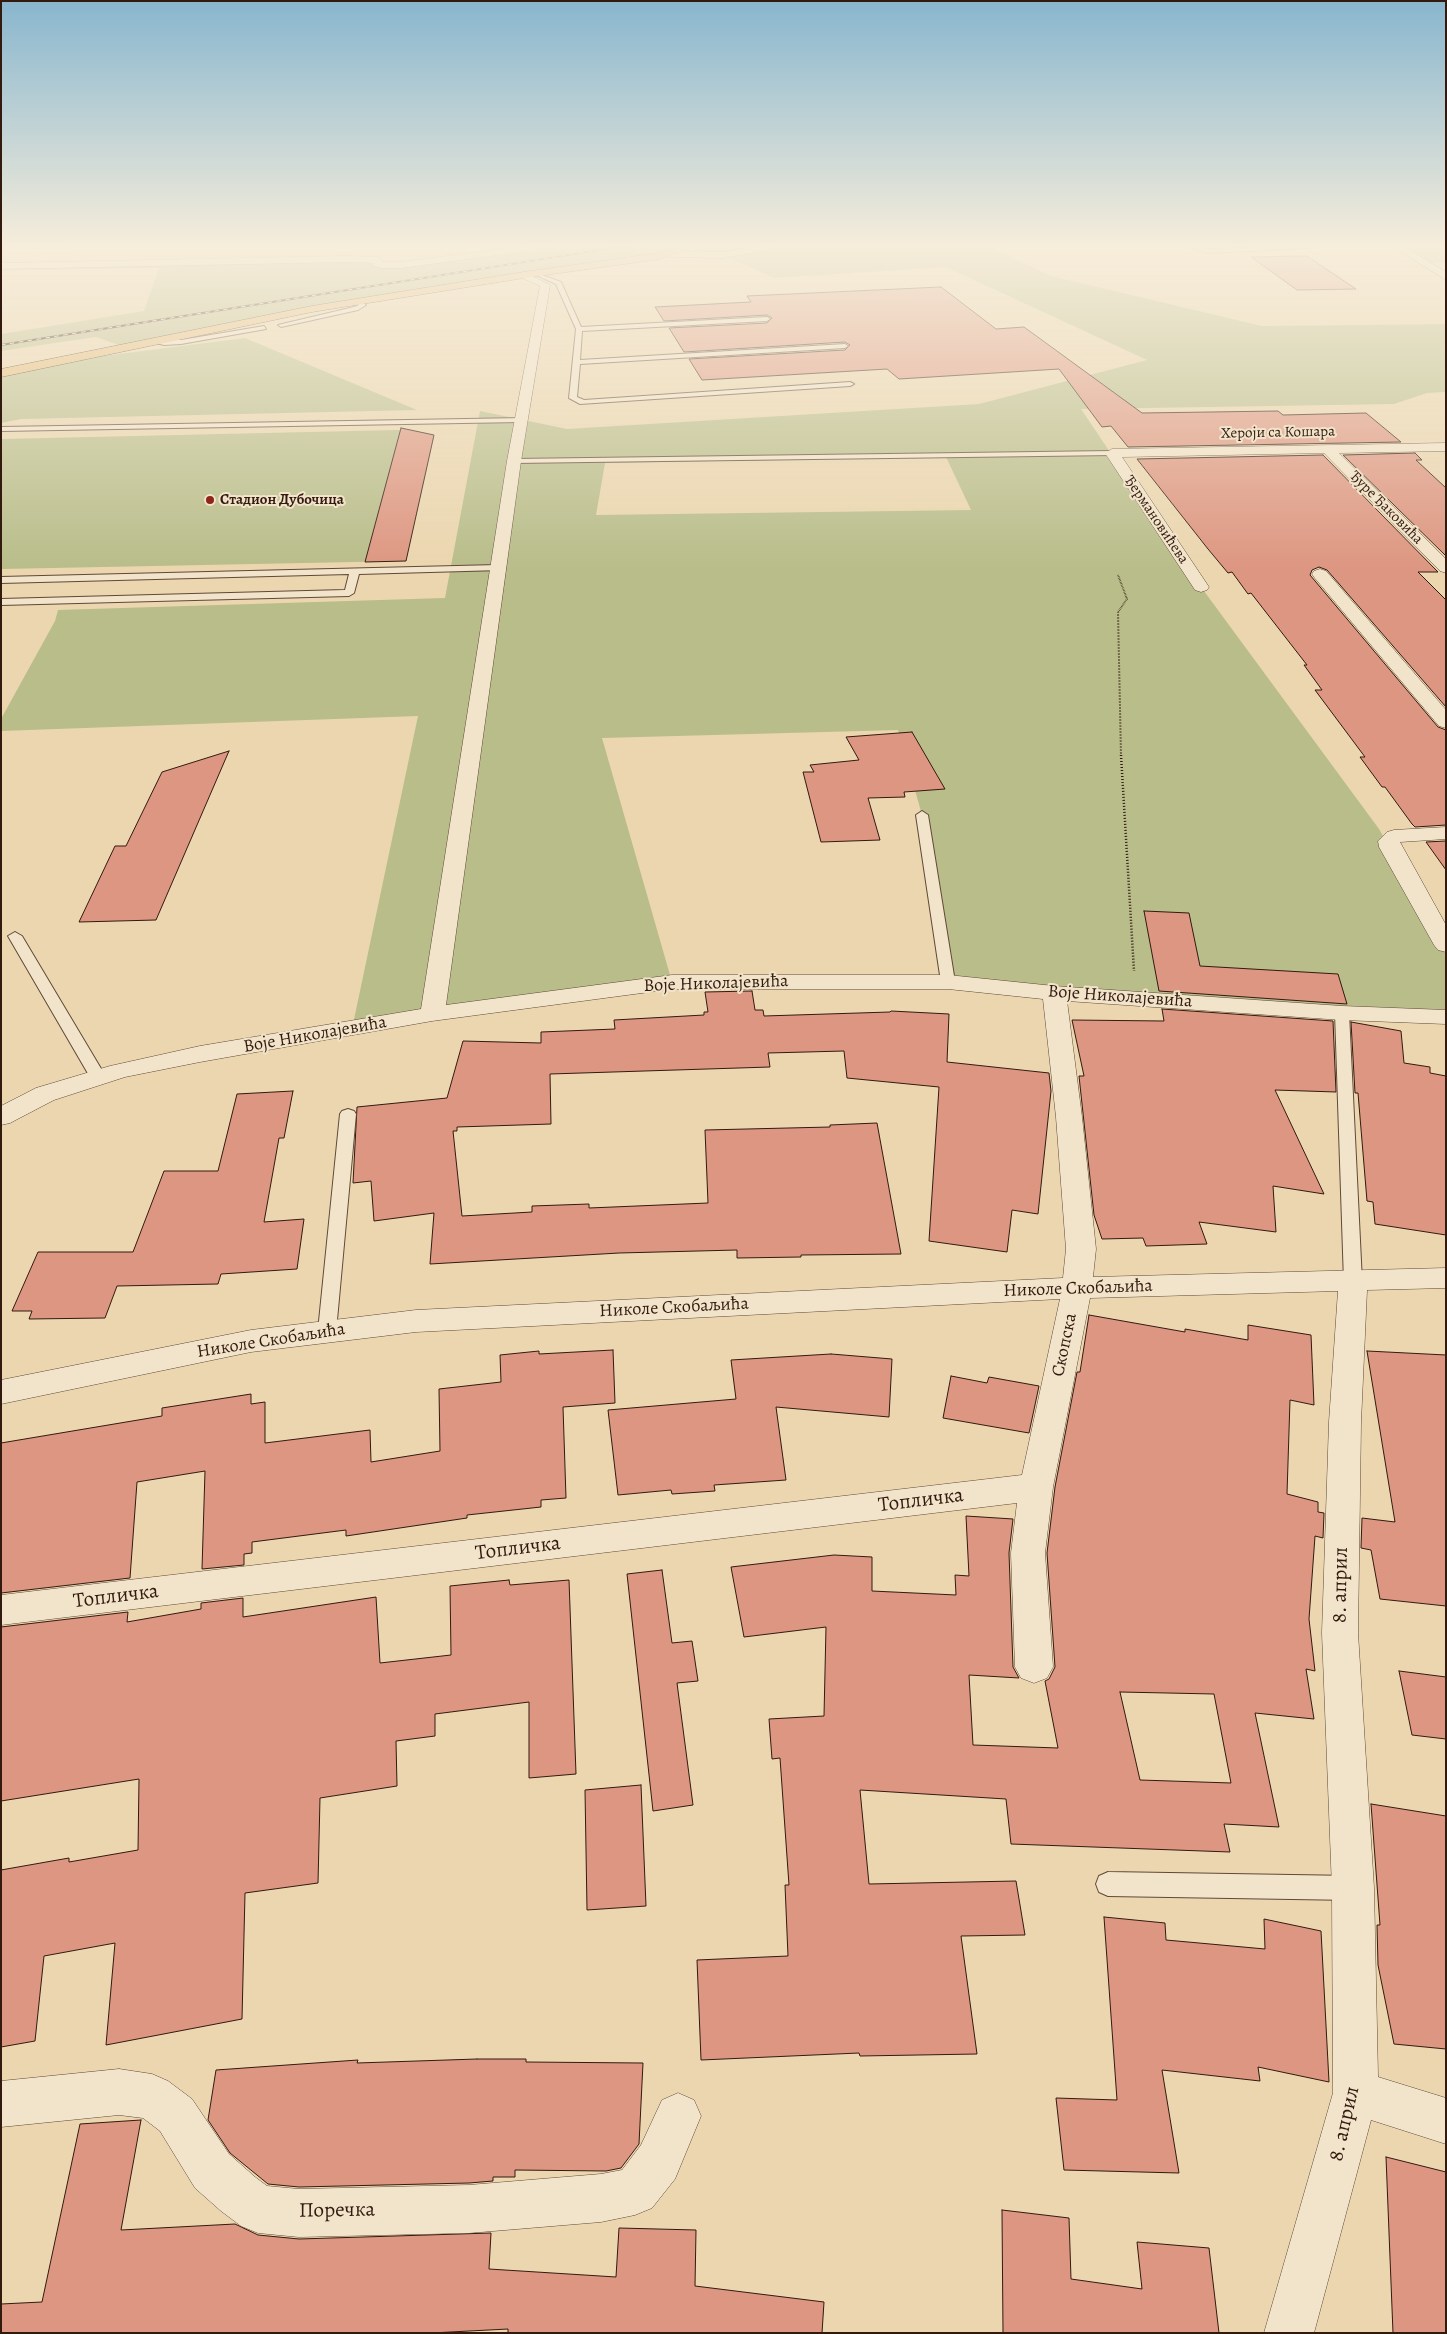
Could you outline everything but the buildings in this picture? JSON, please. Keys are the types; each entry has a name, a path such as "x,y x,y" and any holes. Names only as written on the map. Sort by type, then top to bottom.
{"main road":[{"path":"1,372 99,352"}],"street":[{"path":"432,1014 514,461 533,352"},
{"name":"Хероји са Кошара","path":"1112,453 1446,447"},
{"name":"Ђуре Ђаковића","path":"1326,448 1446,568"},
{"name":"Ђермановићева","path":"1112,453 1201,587"},
{"path":"1320,574 1446,722"},
{"path":"1446,833 1394,836 1389,841 1390,847 1446,944"},
{"name":"Воје Николајевића","path":"1,1117 45,1094 98,1078 200,1054 432,1014 672,982 711,980 948,982 1136,999 1342,1013 1446,1017"},
{"name":"Скопска","path":"1034,1666 1028,1553 1036,1487 1077,1288 1082,1250 1054,993"},
{"name":"Николе Скобаљића","path":"1,1392 251,1341 416,1321 1077,1288 1446,1278"},
{"name":"8. април","path":"1295,2314 1356,2093 1353,1888 1340,1633 1345,1422 1353,1282"},
{"name":"Топличка","path":"1,1610 1036,1487"},
{"name":"Поречка","path":"1,2104 119,2092 152,2097 176,2115 212,2171 238,2194 258,2209 299,2212 469,2209 601,2198 635,2190 658,2162 678,2116"},
{"path":"1356,2093 1446,2121"}],"lane":[{"path":"576,352 573,398 583,402 850,384"},
{"path":"575,362 745,352"},
{"path":"1,429 521,420"},
{"path":"514,461 1112,453"},
{"path":"1,580 498,568"},
{"path":"1,602 350,593 356,571"},
{"path":"922,815 948,982"},
{"path":"15,936 98,1078"},
{"path":"1342,1013 1353,1282"},
{"path":"327,1331 348,1114"},
{"path":"1108,1884 1353,1888"}],"path":[{"path":"1118,575 1127,599 1118,612 1119,713 1136,999"}],"green space":[{"path":"135,352 278,352 417,410 21,419 1,423 1,376 103,356"},
{"path":"1130,352 1446,352 1446,392 1427,393 1394,404 1081,409 1201,587 1379,829 1446,946 1446,1016 948,982 922,815 898,730 602,738 672,982 352,1029 418,716 1,731 1,719 55,621 58,610 445,598 480,411 567,429 979,404 1147,360","holes":["946,457 971,510 596,515 605,463"]},
{"name":"Стадион Дубочица","path":"414,431 428,435 406,561 1,569 1,439"}],"place":[{"name":"Стадион Дубочица","path":"210,500"}]}
